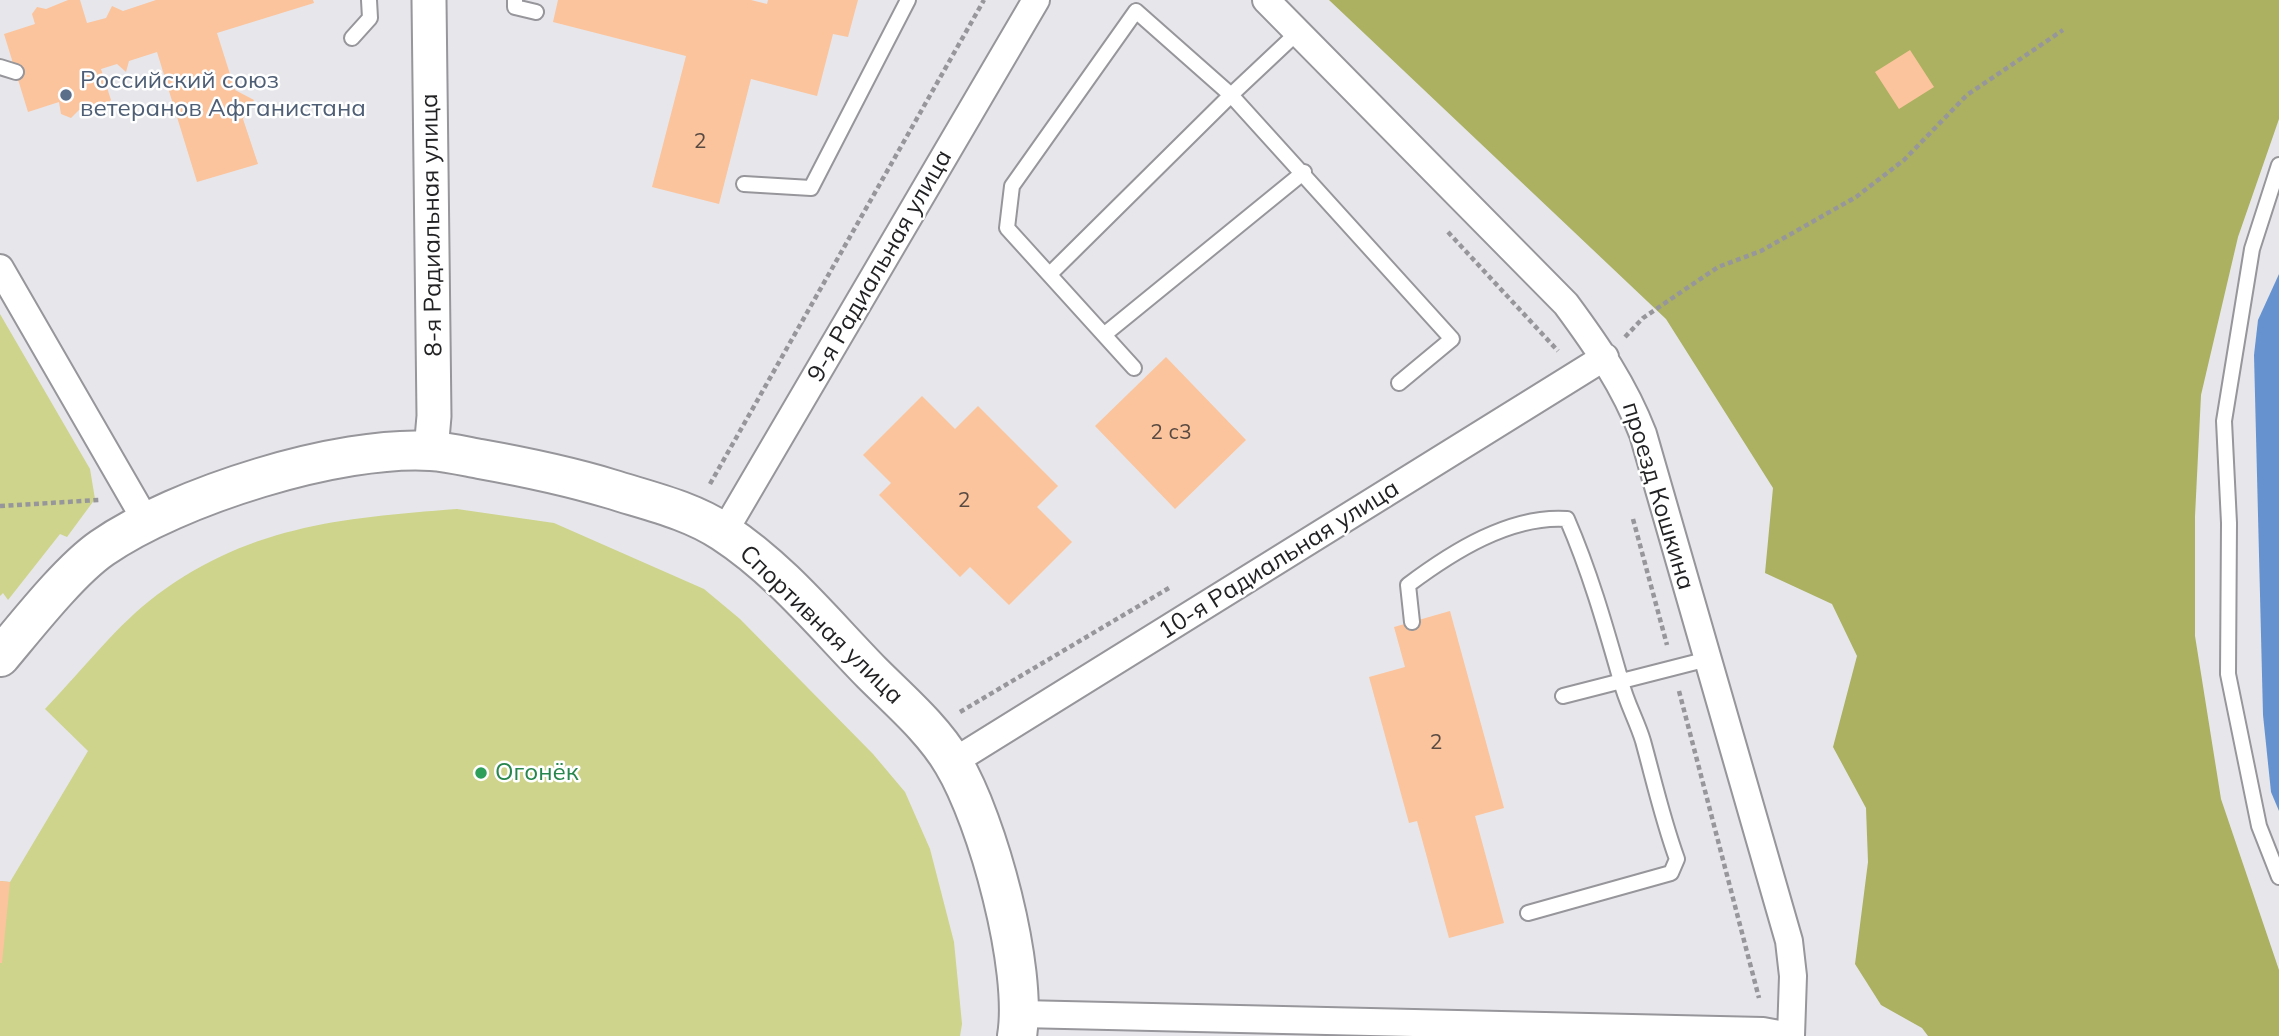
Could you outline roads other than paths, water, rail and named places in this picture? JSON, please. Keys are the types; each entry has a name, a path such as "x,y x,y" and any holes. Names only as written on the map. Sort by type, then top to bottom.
{"main road":[{"name":"Спортивная улица","path":"0,657 38,612 98,551 146,521 309,465 370,454 431,451 558,473 688,513 724,532 778,577 915,716 953,762 983,830 1009,933 1019,1025"}],"street":[{"name":"8-я Радиальная улица","path":"429,0 434,416 431,451"},
{"name":"9-я Радиальная улица","path":"724,532 1036,0"},
{"name":"проезд Кошкина","path":"1266,0 1566,304 1605,357 1627,395 1643,434 1789,942 1793,976 1791,1036"},
{"path":"0,268 146,521"},
{"name":"10-я Радиальная улица","path":"953,762 1605,357"},
{"path":"1019,1025 1763,1031 1791,1036"}],"lane":[{"path":"352,38 370,18 369,0"},
{"path":"515,0 515,7 536,12"},
{"path":"744,184 811,188 908,0"},
{"path":"1134,368 1007,228 1012,186 1136,11 1231,95 1304,172 1452,339 1399,383"},
{"path":"1050,274 1298,32"},
{"path":"0,67 16,72"},
{"path":"2279,165 2252,250 2224,421 2229,523 2228,674 2259,826 2279,877"},
{"path":"1105,334 1304,172"},
{"path":"1412,622 1408,585 1447,556 1543,517 1567,519 1586,563 1621,683 1640,729 1664,824 1677,859 1671,873 1528,913"},
{"path":"1563,696 1674,670 1708,659"}],"water":[{"path":"2279,274 2279,811 2271,792 2263,715 2254,355 2258,320"}],"place":[{"name":"Российский союз ветеранов Афганистана","path":"66,95"},
{"name":"Огонёк","path":"481,773"}]}
